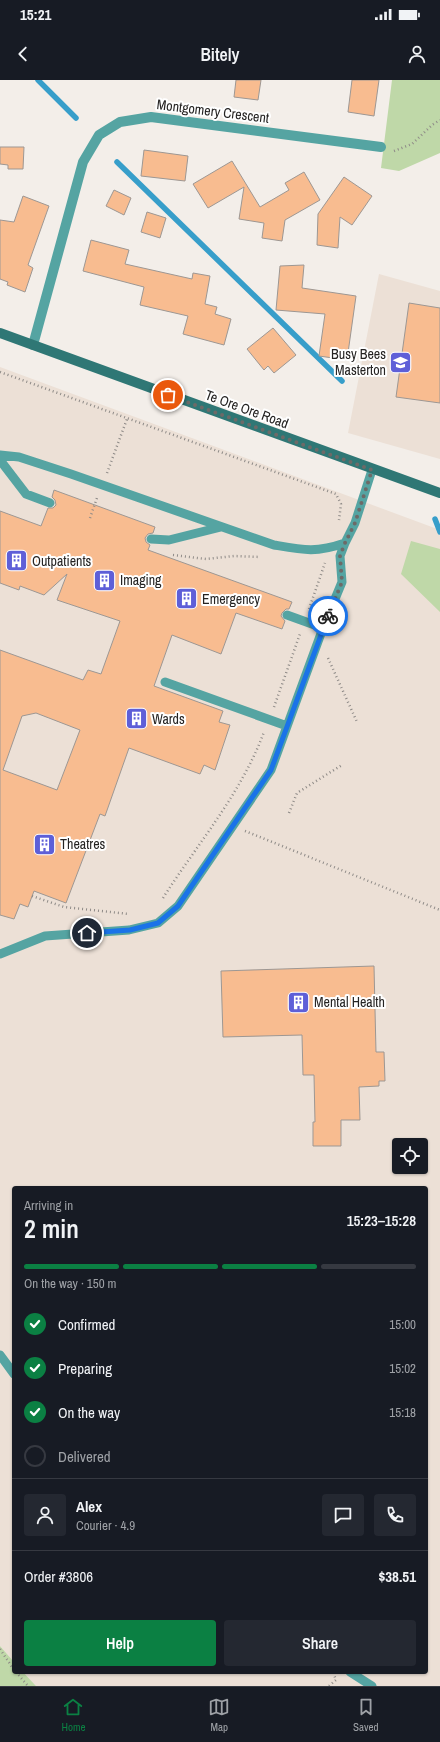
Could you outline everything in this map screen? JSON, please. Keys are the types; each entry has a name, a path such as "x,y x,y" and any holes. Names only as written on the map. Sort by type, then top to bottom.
{"main road":[{"name":"Te Ore Ore Road","path":"0,333 372,470 440,493"}],"street":[{"name":"Montgomery Crescent","path":"33,345 83,162 99,135 120,122 152,117 381,148"}],"lane":[{"path":"0,455 19,457 274,545 309,551 330,548 345,543"},
{"path":"0,460 26,494 50,504"},
{"path":"0,954 45,936 130,930 158,923 178,906 271,770 323,628 342,582 340,556 355,523 372,470"},
{"path":"152,539 169,540 221,527"},
{"path":"287,615 323,628"},
{"path":"165,682 287,726"},
{"path":"0,1355 12,1371"},
{"path":"353,1674 372,1686"}],"path":[{"path":"381,148 391,152 412,144 428,128 440,120"},
{"path":"0,372 336,494 341,504 339,522"},
{"path":"90,518 127,419"},
{"path":"160,903 248,771 269,720 330,548"},
{"path":"168,554 206,559 246,556 262,557"},
{"path":"319,639 357,722"},
{"path":"288,813 298,793 342,765"},
{"path":"217,819 440,910"},
{"path":"32,896 64,907 132,914"},
{"path":"0,1649 12,1667"},
{"path":"18,1674 28,1686"},
{"path":"329,1686 336,1680 333,1674"}],"shaded area":[{"name":"Busy Bees Masterton","path":"379,274 440,291 440,459 348,433"},
{"path":"0,367 440,530 440,1686 36,1686 25,1674 428,1674 428,1186 12,1186 12,1660 0,1646"}],"green space":[{"path":"392,80 440,80 440,153 399,171 381,168"},
{"path":"411,541 440,549 440,612 401,574"},
{"path":"0,1646 12,1660 12,1674 25,1674 36,1686 0,1686"}],"building":[{"path":"236,80 261,80 258,100 234,97"},
{"path":"352,80 379,80 374,116 348,112"},
{"path":"0,147 24,147 23,169 8,169 8,165 0,164"},
{"path":"144,150 188,156 185,181 141,176"},
{"path":"232,161 260,207 289,190 285,183 304,172 320,200 285,220 282,241 262,238 264,223 239,219 244,187 208,208 193,184"},
{"path":"344,177 372,196 352,225 340,217 338,248 317,245 318,214"},
{"path":"114,190 131,198 124,215 106,206"},
{"path":"23,196 49,206 28,265 33,268 25,292 7,285 8,282 0,279 0,220 14,222"},
{"path":"147,212 166,218 160,238 141,232"},
{"path":"91,240 129,250 125,264 192,279 193,273 210,276 205,304 217,307 215,314 231,319 224,345 183,334 188,316 140,305 144,287 83,271"},
{"path":"304,265 302,288 356,296 347,360 319,356 325,314 276,310 280,266"},
{"path":"409,303 440,308 440,403 396,397"},
{"path":"273,328 296,355 274,373 268,366 264,370 247,349"},
{"path":"54,490 155,527 153,533 148,534 145,538 146,542 150,545 148,550 292,602 289,609 286,609 282,613 281,616 285,621 282,629 236,613 221,654 172,635 154,686 223,711 219,722 230,725 215,770 204,765 200,774 129,748 105,816 100,814 66,903 34,891 28,907 20,904 14,919 0,915 0,650 83,680 88,670 101,674 120,621 57,600 67,574 44,595 20,586 19,590 0,583 0,511 41,526 48,508 53,508 56,505 55,500 52,497","holes":["36,713 80,730 57,790 3,770 22,716"]},
{"name":"Mental Health","path":"374,966 376,1052 384,1052 385,1081 379,1081 379,1086 359,1087 360,1120 341,1120 341,1146 313,1146 313,1122 315,1122 314,1075 303,1075 302,1035 223,1037 221,971"}],"waterway":[{"path":"38,80 76,118"},
{"path":"117,162 342,381"},
{"path":"435,519 440,532"}],"way so far":[{"path":"168,395 372,470 355,523 340,556 342,582 328,616"}],"place":[{"name":"Busy Bees Masterton","path":"401,362"},
{"name":"Outpatients","path":"16,561"},
{"name":"Imaging","path":"105,580"},
{"name":"Emergency","path":"186,599"},
{"name":"Wards","path":"136,719"},
{"name":"Theatres","path":"44,844"},
{"name":"Mental Health","path":"298,1002"}],"route":[{"path":"87,933 130,930 158,923 178,906 271,770 328,616"}]}
